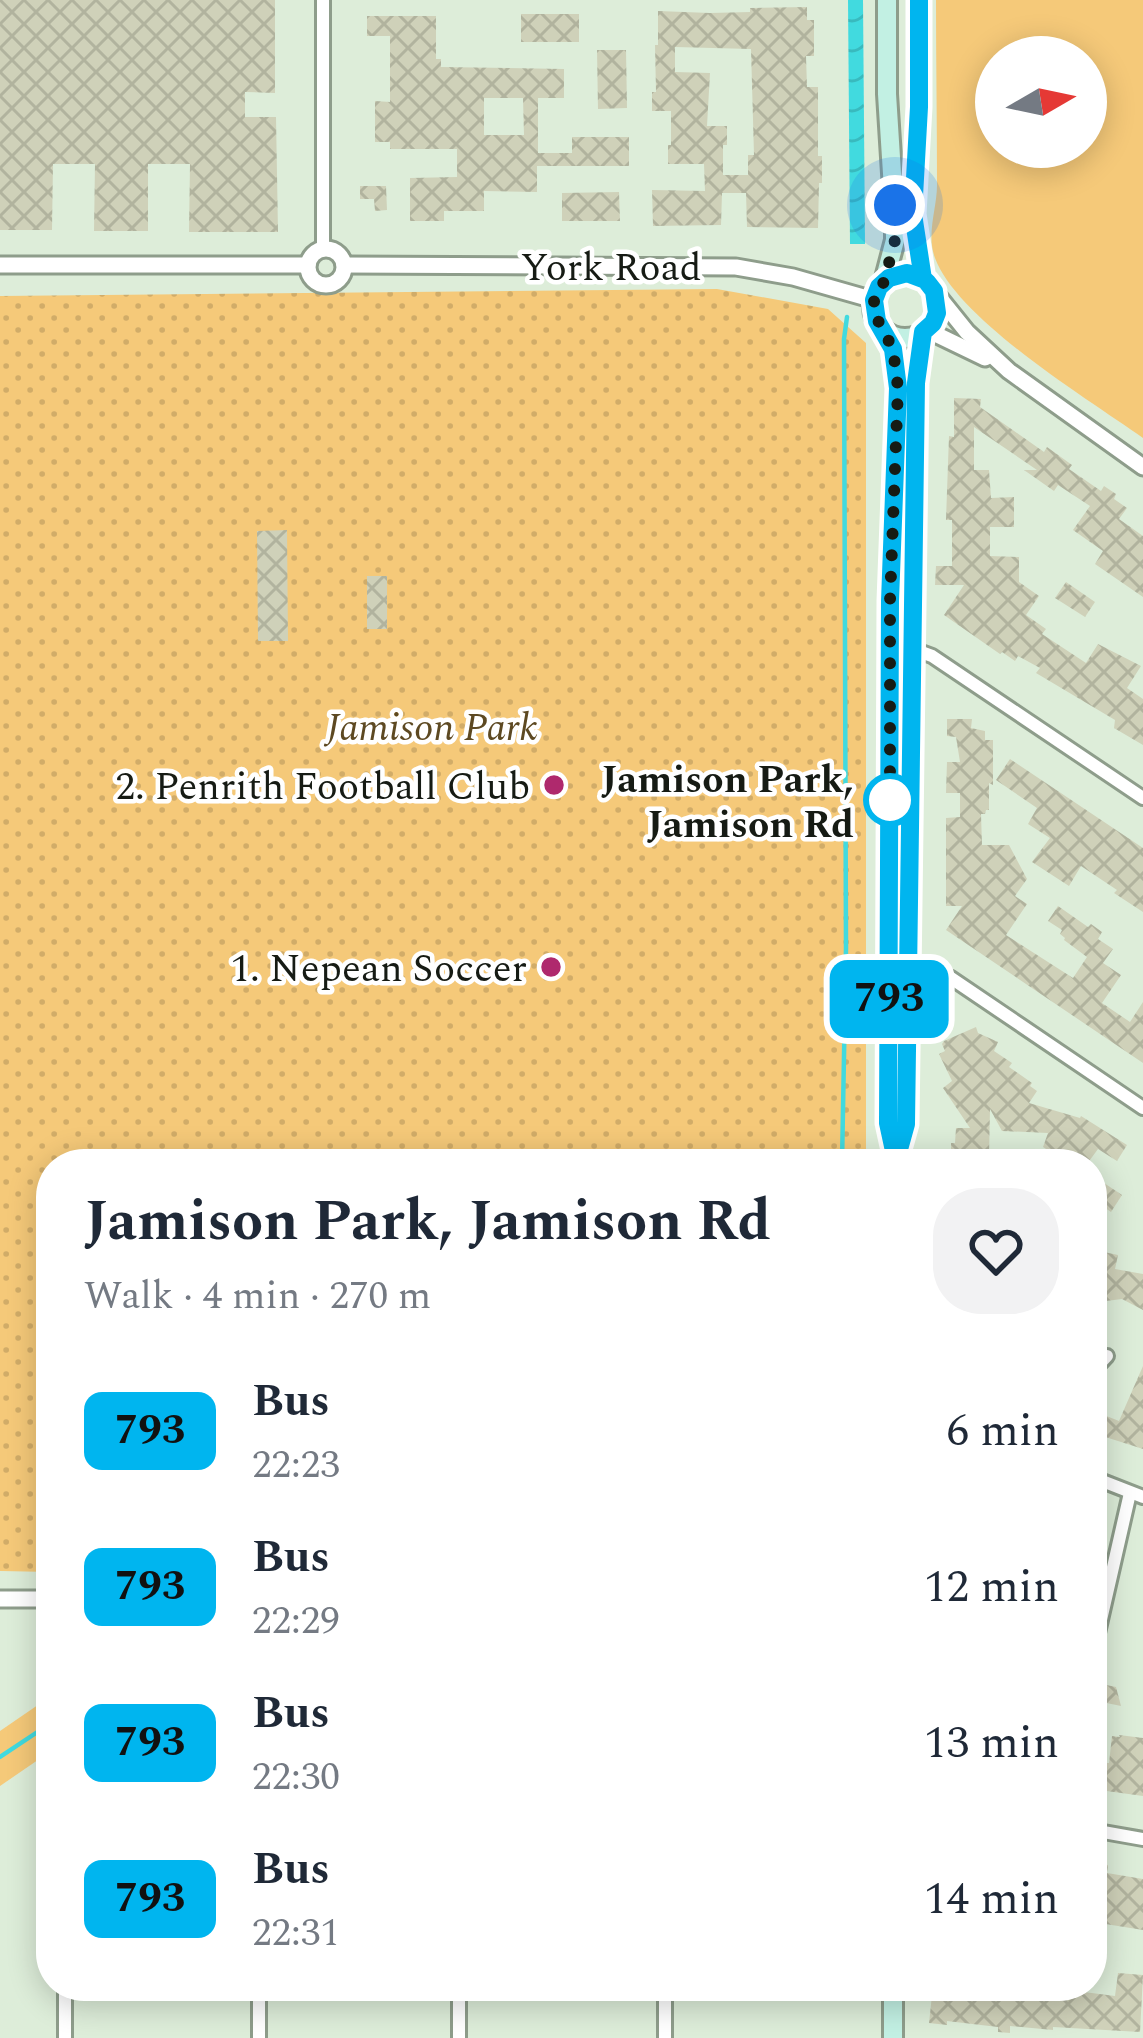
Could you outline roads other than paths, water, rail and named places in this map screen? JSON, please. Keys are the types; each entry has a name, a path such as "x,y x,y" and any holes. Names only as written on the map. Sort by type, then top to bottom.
{"main road":[{"path":"887,0 895,240 873,311 893,349 898,388 890,601 888,1123 893,1149"},
{"path":"899,1149 906,1124 910,968 916,383 925,331 937,313 913,214 919,0"},
{"path":"884,282 907,273 929,285"},
{"path":"883,329 902,338 925,331"},
{"path":"892,2038 893,2001"}],"street":[{"path":"322,249 323,0"},
{"path":"308,265 322,249 335,250 344,266"},
{"name":"York Road","path":"0,265 308,265 314,280 328,285 342,276 344,266 736,267 874,300"},
{"path":"929,285 967,332 1009,371"},
{"path":"925,331 1009,371 1143,466"},
{"path":"913,649 932,656 1143,798"},
{"path":"910,968 951,978 1143,1108"},
{"path":"1107,1483 1136,1495 1107,1600"},
{"path":"0,1599 36,1599"},
{"path":"1107,1833 1143,1839"},
{"path":"65,2001 65,2038"},
{"path":"259,2001 259,2038"},
{"path":"460,2001 460,2038"},
{"path":"665,2001 665,2038"}],"water":[{"path":"848,0 863,0 865,244 850,244"}],"waterway":[{"path":"842,1149 847,317"},
{"path":"0,1757 36,1733"}],"place":[{"name":"2. Penrith Football Club","path":"554,785"},
{"name":"Jamison Park, Jamison Rd","path":"890,800"},
{"name":"1. Nepean Soccer","path":"551,967"}],"park label":[{"name":"Jamison Park","path":"432,726"}]}
